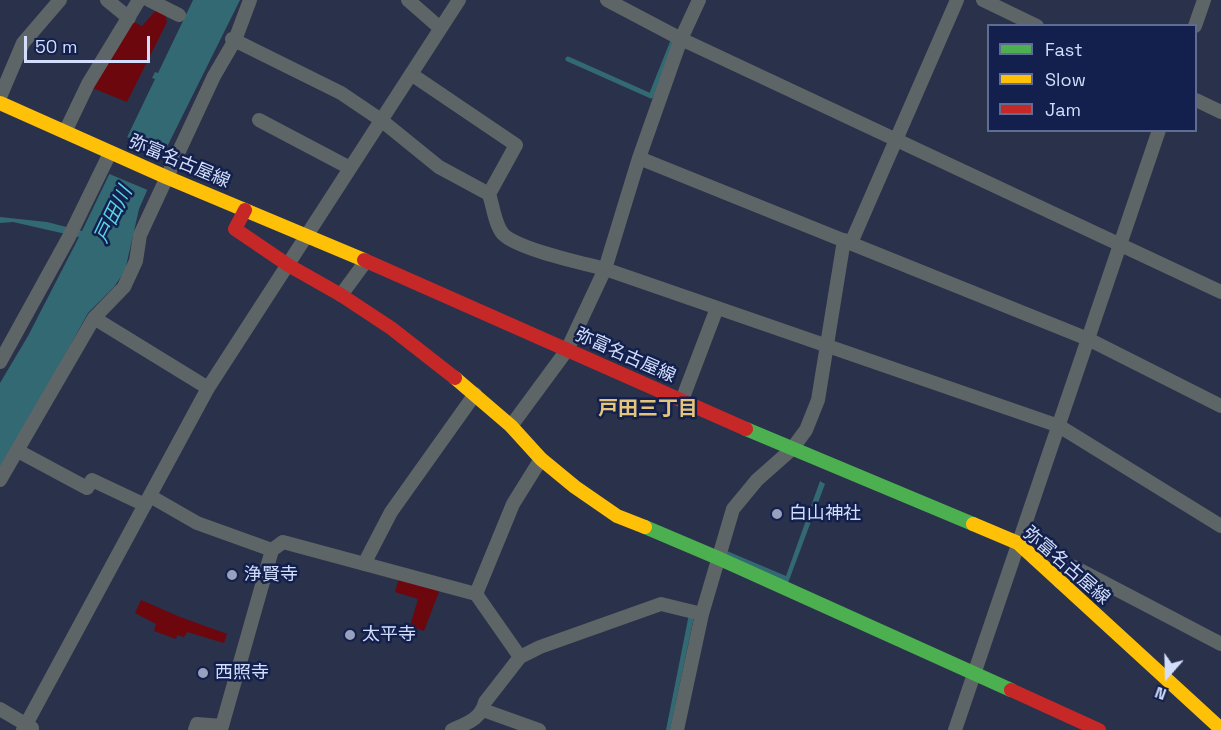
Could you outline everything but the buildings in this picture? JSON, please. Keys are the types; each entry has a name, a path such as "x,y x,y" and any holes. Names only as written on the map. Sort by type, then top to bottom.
{"main road":[{"name":"弥富名古屋線","path":"0,103 164,176 307,235 792,449 1018,543 1221,729"},
{"path":"245,210 235,229 288,266 341,295 392,328 475,394 511,426 541,459 574,487 617,516 718,558 1099,730"}],"street":[{"path":"0,97 23,43 60,0"},
{"path":"107,0 129,18"},
{"path":"65,132 88,84 139,0"},
{"path":"149,0 179,15"},
{"path":"0,480 94,318 130,278 136,261 140,235 164,176 234,40 250,0"},
{"path":"408,0 440,28"},
{"path":"0,709 28,728 208,388 459,0"},
{"path":"607,0 681,39 895,141 1221,292"},
{"path":"511,426 567,350 605,269 639,158 681,39 699,0"},
{"path":"677,730 702,614 733,509 758,480 792,449 806,430 818,400 847,241 895,141 957,0"},
{"path":"983,0 1033,24"},
{"path":"1196,24 1203,0"},
{"path":"234,40 341,93 381,120 439,167 489,195 501,232 509,239 543,252 605,269 1059,426 1221,526"},
{"path":"411,74 516,145 489,195"},
{"path":"1197,100 1221,112"},
{"path":"259,120 350,168"},
{"path":"955,730 1158,132"},
{"path":"0,362 72,231 111,153"},
{"path":"639,158 1088,339 1221,406"},
{"path":"341,295 366,261"},
{"path":"682,400 717,308"},
{"path":"94,318 208,388"},
{"path":"364,564 391,512 475,394"},
{"path":"18,451 87,488 92,480 196,523 272,550"},
{"path":"476,594 513,504 541,459"},
{"path":"195,730 197,724 222,726 272,550 283,542 476,594 520,657"},
{"path":"1060,582 1074,567 1221,644"},
{"path":"452,730 474,720 520,657 540,647 661,604 702,614"},
{"path":"483,710 539,730"}],"shaded area":[{"path":"158,8 164,12 167,22 127,102 90,87 132,21 142,26"},
{"path":"399,578 440,589 424,631 410,626 418,599 395,592"},
{"path":"141,600 227,634 224,643 187,632 184,637 177,635 176,639 154,631 156,624 135,613"}],"water":[{"name":"戸田川","path":"193,0 240,0 159,163 139,209 125,271 114,287 88,313 31,417 0,467 0,383 28,336 79,237 13,222 0,223 0,217 47,222 82,231 155,79 152,78 155,72 158,73"},
{"path":"820,481 825,484 788,583 725,555 727,551 786,576"},
{"path":"689,614 694,617 670,730 666,730"}],"pier":[{"path":"125,136 167,154 150,191 107,173"}],"waterway":[{"path":"568,59 651,96 673,41"}],"traffic: fast":[{"path":"746,429 973,524"},
{"path":"645,527 1011,690"}],"traffic: slow":[{"path":"0,103 166,177 364,260"},
{"path":"455,378 511,426 541,459 575,487 617,516 645,527"},
{"path":"973,524 1018,543 1221,729"}],"traffic: jam":[{"path":"245,210 235,229 288,265 341,295 391,328 455,378"},
{"path":"364,260 746,429"},
{"path":"1011,690 1099,730"}],"place":[{"name":"白山神社","path":"777,514"},
{"name":"浄賢寺","path":"232,575"},
{"name":"太平寺","path":"350,635"},
{"name":"西照寺","path":"203,673"}],"district":[{"name":"戸田三丁目","path":"648,410"}]}
